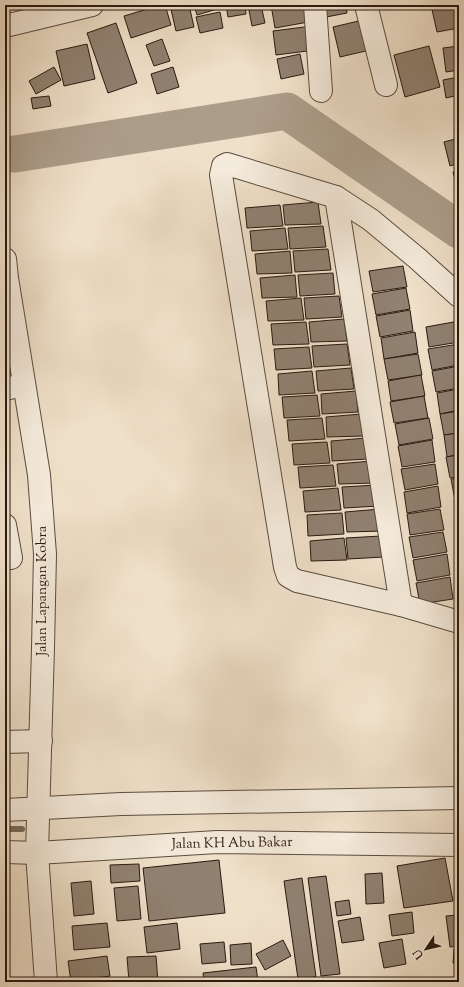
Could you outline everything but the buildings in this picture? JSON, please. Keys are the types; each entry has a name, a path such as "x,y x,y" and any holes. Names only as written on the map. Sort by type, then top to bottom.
{"street":[{"path":"5,26 92,5"},
{"path":"315,5 321,91"},
{"path":"366,5 386,85"},
{"path":"459,296 418,259 371,220 336,197 227,164 223,166 221,175 284,567 288,576 297,581 401,605 459,622"},
{"path":"336,197 401,605"},
{"name":"Jalan Lapangan Kobra","path":"6,272 14,387 39,475 45,554 41,741 36,852 46,982"},
{"path":"5,525 11,558"},
{"path":"5,742 41,741"},
{"path":"5,810 121,804 459,798"},
{"name":"Jalan KH Abu Bakar","path":"5,852 36,852 217,842 459,845"}],"waterway":[{"path":"15,154 287,111 459,230"},
{"path":"5,829 22,829"}]}
